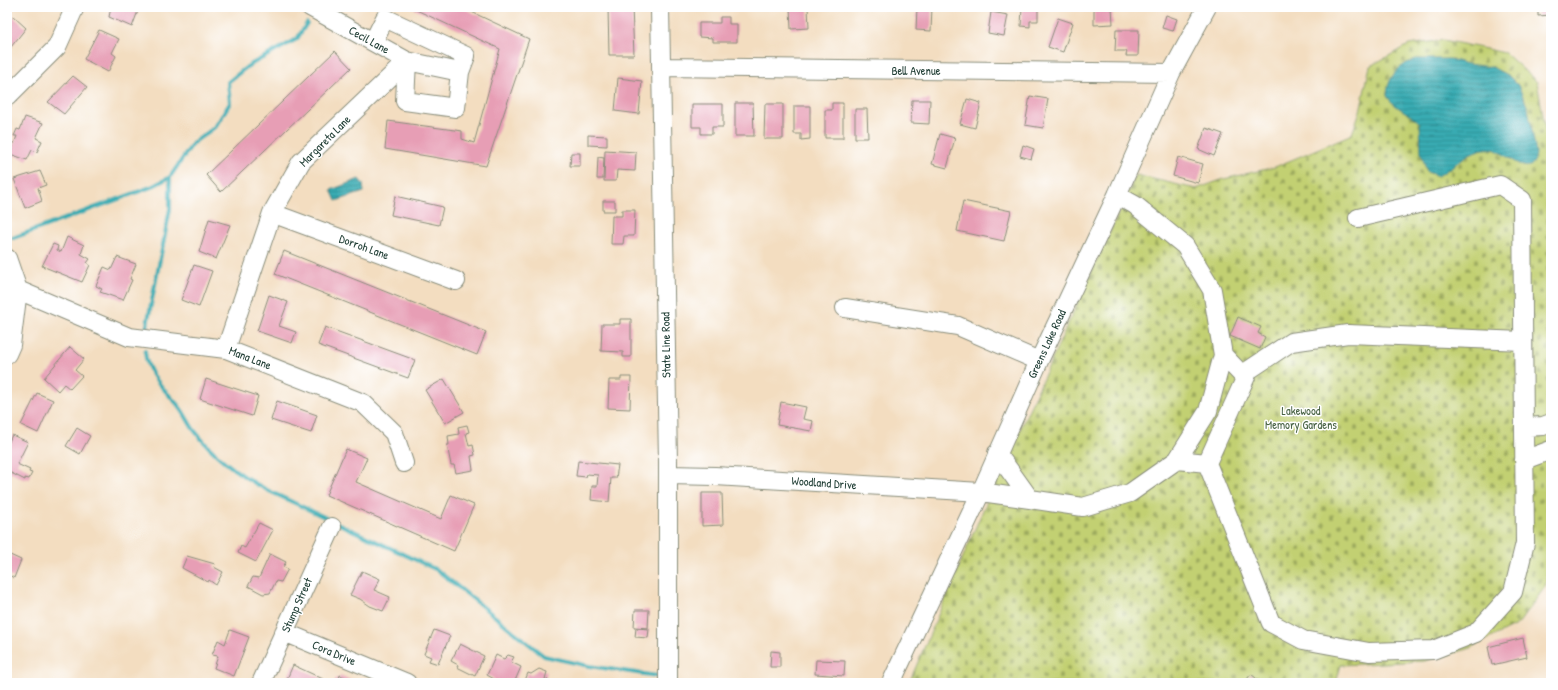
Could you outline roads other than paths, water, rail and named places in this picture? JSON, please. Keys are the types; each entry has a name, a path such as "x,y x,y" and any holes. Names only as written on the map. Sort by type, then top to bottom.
{"street":[{"path":"7,97 57,47 75,7"},
{"name":"Cecil Lane","path":"310,7 407,62 460,72"},
{"name":"State Line Road","path":"660,7 668,475 668,683"},
{"name":"Greens Lake Road","path":"890,683 981,492 997,453 1172,73 1207,7"},
{"path":"372,42 385,18 466,56 460,72 456,108 405,101 407,62"},
{"name":"Margareta Lane","path":"226,349 272,213 301,162 407,62"},
{"name":"Bell Avenue","path":"662,67 1172,73"},
{"path":"1358,218 1500,185 1522,200 1525,543 1513,592 1476,633 1432,650 1369,652 1303,640 1271,623 1207,463 1249,370 1291,342 1348,334 1523,341"},
{"path":"1117,195 1135,205 1185,246 1212,290 1223,355 1208,412 1177,460 1207,463"},
{"name":"Dorroh Lane","path":"272,213 456,281"},
{"path":"7,258 18,290 11,345 7,354"},
{"name":"Mana Lane","path":"18,290 129,337 226,349 363,403 394,433 404,463"},
{"path":"845,308 958,326 1039,361"},
{"path":"1223,355 1246,378"},
{"path":"1524,427 1543,426 1551,423"},
{"path":"1524,460 1551,450"},
{"path":"997,453 1030,499"},
{"name":"Woodland Drive","path":"668,475 715,476 981,492 1084,507 1130,493 1177,460"},
{"name":"Stump Street","path":"261,683 332,527"},
{"name":"Cora Drive","path":"284,632 406,683"}],"water":[{"path":"1416,59 1450,59 1467,64 1492,67 1509,76 1518,85 1528,108 1536,153 1534,162 1530,166 1525,166 1518,164 1498,151 1493,149 1485,149 1464,158 1438,176 1427,172 1421,153 1420,123 1394,104 1387,96 1389,83 1395,73 1399,68"},
{"path":"359,179 363,184 364,192 336,201 331,190"}],"waterway":[{"path":"13,238 151,187 170,177 193,143 215,127 230,103 228,82 248,66 297,39 307,23"},
{"path":"146,330 170,209 170,177"},
{"path":"145,351 148,366 156,380 184,413 194,430 219,457 248,479 269,491 437,570 544,656 589,666 657,676 659,679"}],"park label":[{"name":"Lakewood Memory Gardens","path":"1301,418"}]}
